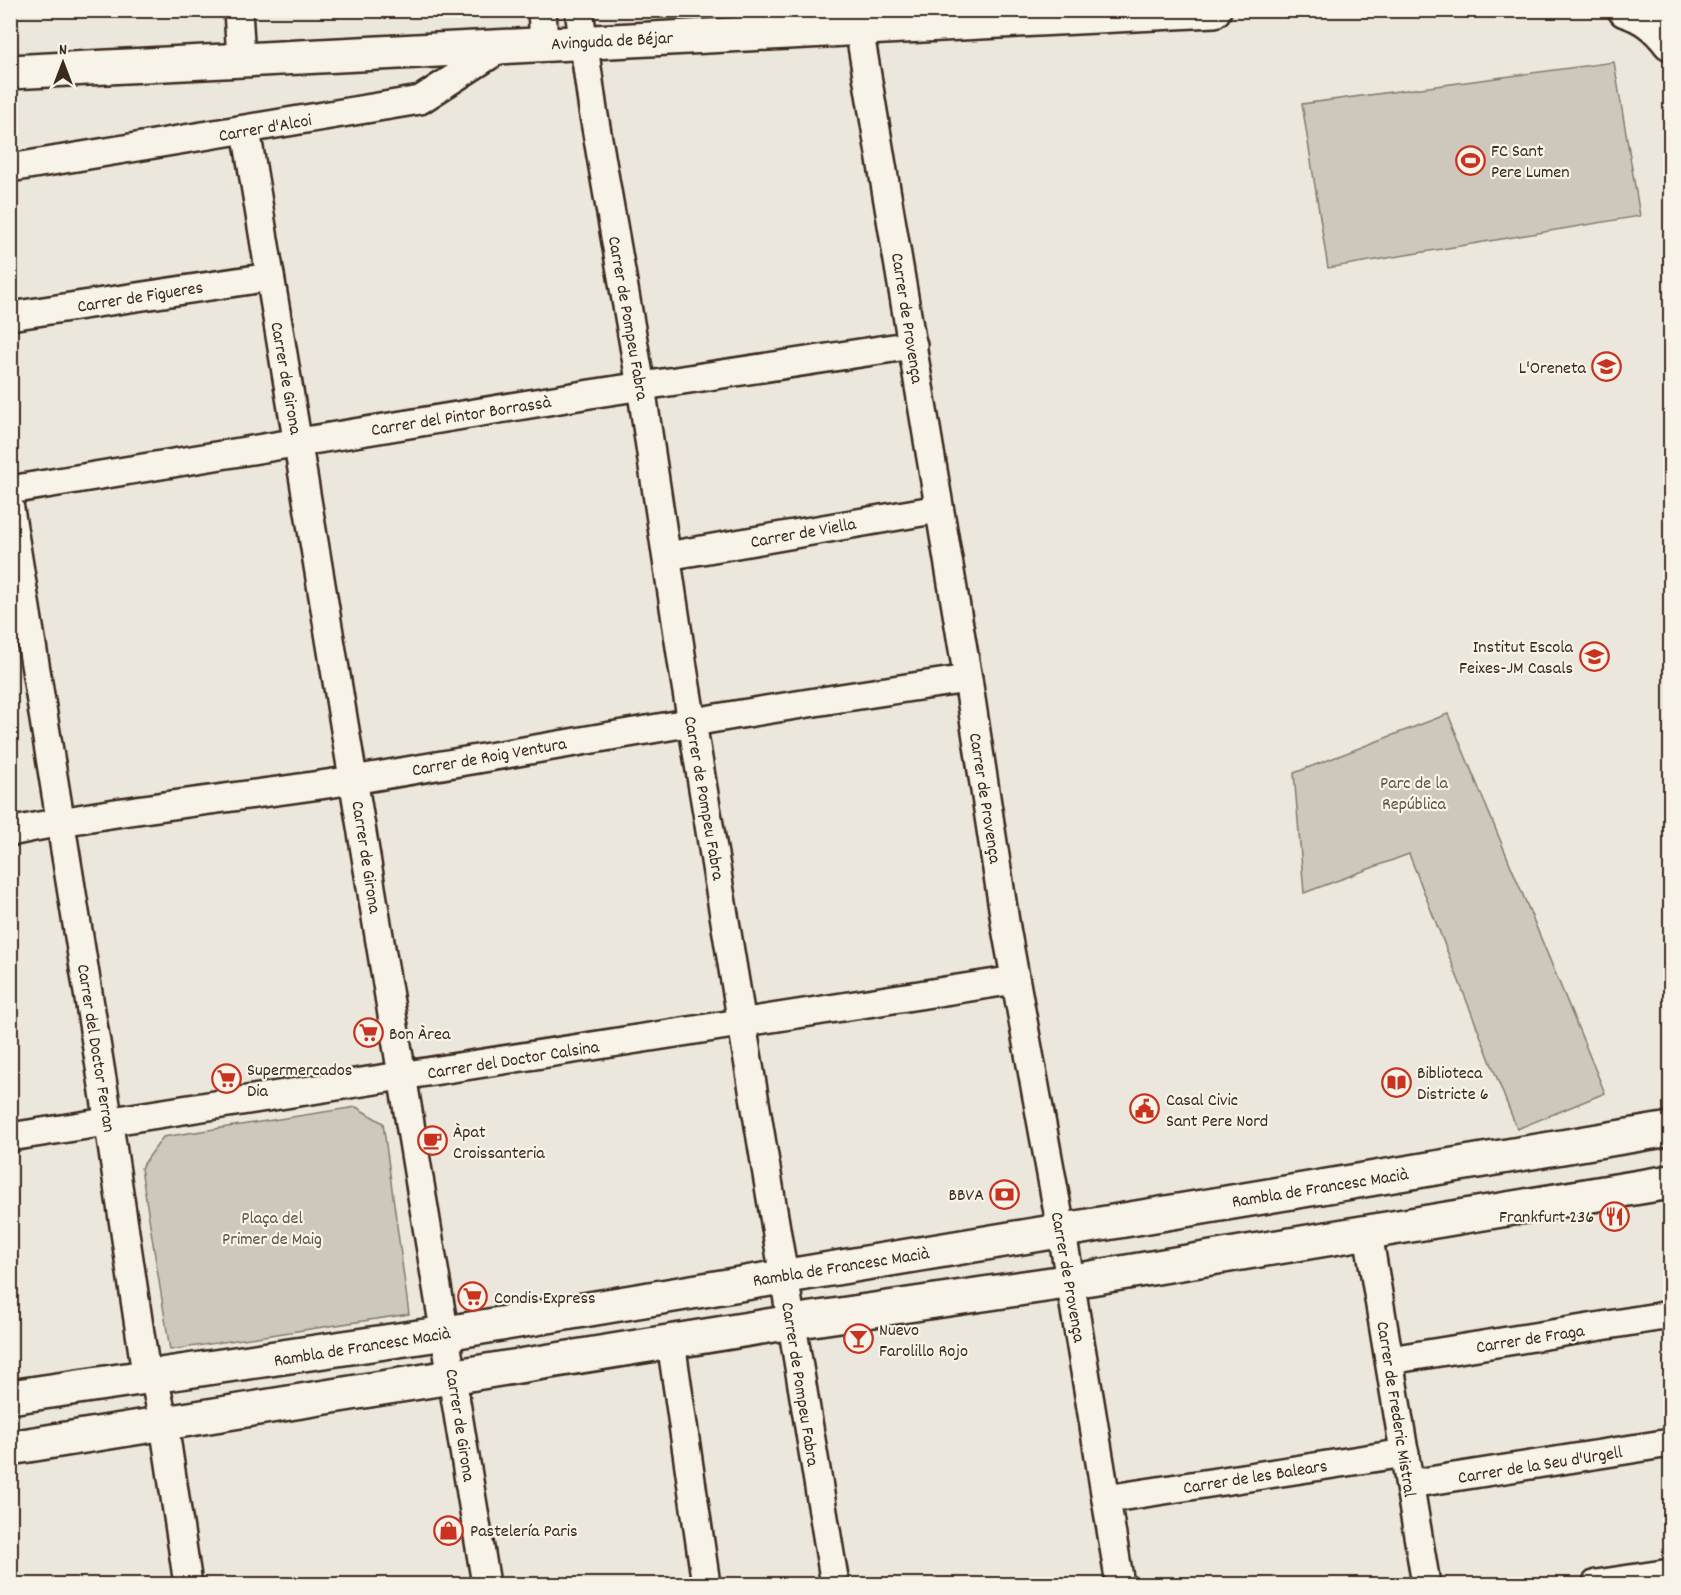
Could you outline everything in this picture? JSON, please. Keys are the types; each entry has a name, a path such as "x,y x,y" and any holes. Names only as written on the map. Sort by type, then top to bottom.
{"street":[{"path":"238,10 241,59"},
{"path":"542,10 543,44"},
{"name":"Avinguda de Béjar","path":"10,72 543,44 581,26 1214,10"},
{"path":"1625,10 1639,14 1653,24 1671,43"},
{"path":"1665,10 1671,27"},
{"name":"Carrer de Provença","path":"857,19 968,679 1015,980 1061,1229 1120,1584"},
{"name":"Carrer de Pompeu Fabra","path":"581,26 641,386 692,722 744,1023 783,1276 835,1584"},
{"name":"Carrer d'Alcoi","path":"10,168 420,100 504,46"},
{"name":"Carrer de Girona","path":"246,130 454,1378 486,1584"},
{"name":"Carrer de Figueres","path":"10,316 270,277"},
{"name":"Carrer del Pintor Borrassà","path":"10,490 641,386 913,345"},
{"name":"Carrer del Doctor Ferran","path":"10,509 62,822 144,1360 154,1377 164,1424 188,1584"},
{"name":"Carrer de Viella","path":"667,556 939,509"},
{"name":"Carrer de Roig Ventura","path":"10,832 62,822 354,780 692,722 968,679"},
{"name":"Carrer del Doctor Calsina","path":"10,1137 1015,980"},
{"name":"Rambla de Francesc Macià","path":"10,1397 446,1333 1061,1229 1670,1132"},
{"path":"10,1448 792,1322 1070,1281 1671,1182"},
{"name":"Carrer de Frederic Mistral","path":"1368,1233 1426,1584"},
{"name":"Carrer de Fraga","path":"1389,1360 1671,1315"},
{"path":"671,1342 705,1584"},
{"name":"Carrer de la Seu d'Urgell","path":"1410,1484 1671,1443"},
{"name":"Carrer de les Balears","path":"1106,1499 1405,1453"},
{"path":"1596,1584 1671,1573"}],"green space":[{"name":"FC Sant Pere Lumen","path":"1614,62 1640,216 1328,268 1302,104"},
{"name":"Parc de la República","path":"1448,714 1605,1093 1517,1129 1409,854 1304,893 1294,773"},
{"name":"Plaça del Primer de Maig","path":"356,1107 383,1123 409,1314 170,1350 141,1168 163,1137"}],"place":[{"name":"FC Sant Pere Lumen","path":"1470,160"},
{"name":"L'Oreneta","path":"1607,367"},
{"name":"Institut Escola Feixes-JM Casals","path":"1594,656"},
{"name":"Bon Àrea","path":"368,1033"},
{"name":"Supermercados Dia","path":"226,1079"},
{"name":"Biblioteca Districte 6","path":"1396,1082"},
{"name":"Casal Civic Sant Pere Nord","path":"1145,1109"},
{"name":"Àpat Croissanteria","path":"432,1141"},
{"name":"BBVA","path":"1005,1194"},
{"name":"Frankfurt 236","path":"1615,1216"},
{"name":"Condis Express","path":"473,1297"},
{"name":"Nuevo Farolillo Rojo","path":"858,1339"},
{"name":"Pastelería Paris","path":"449,1530"}]}
